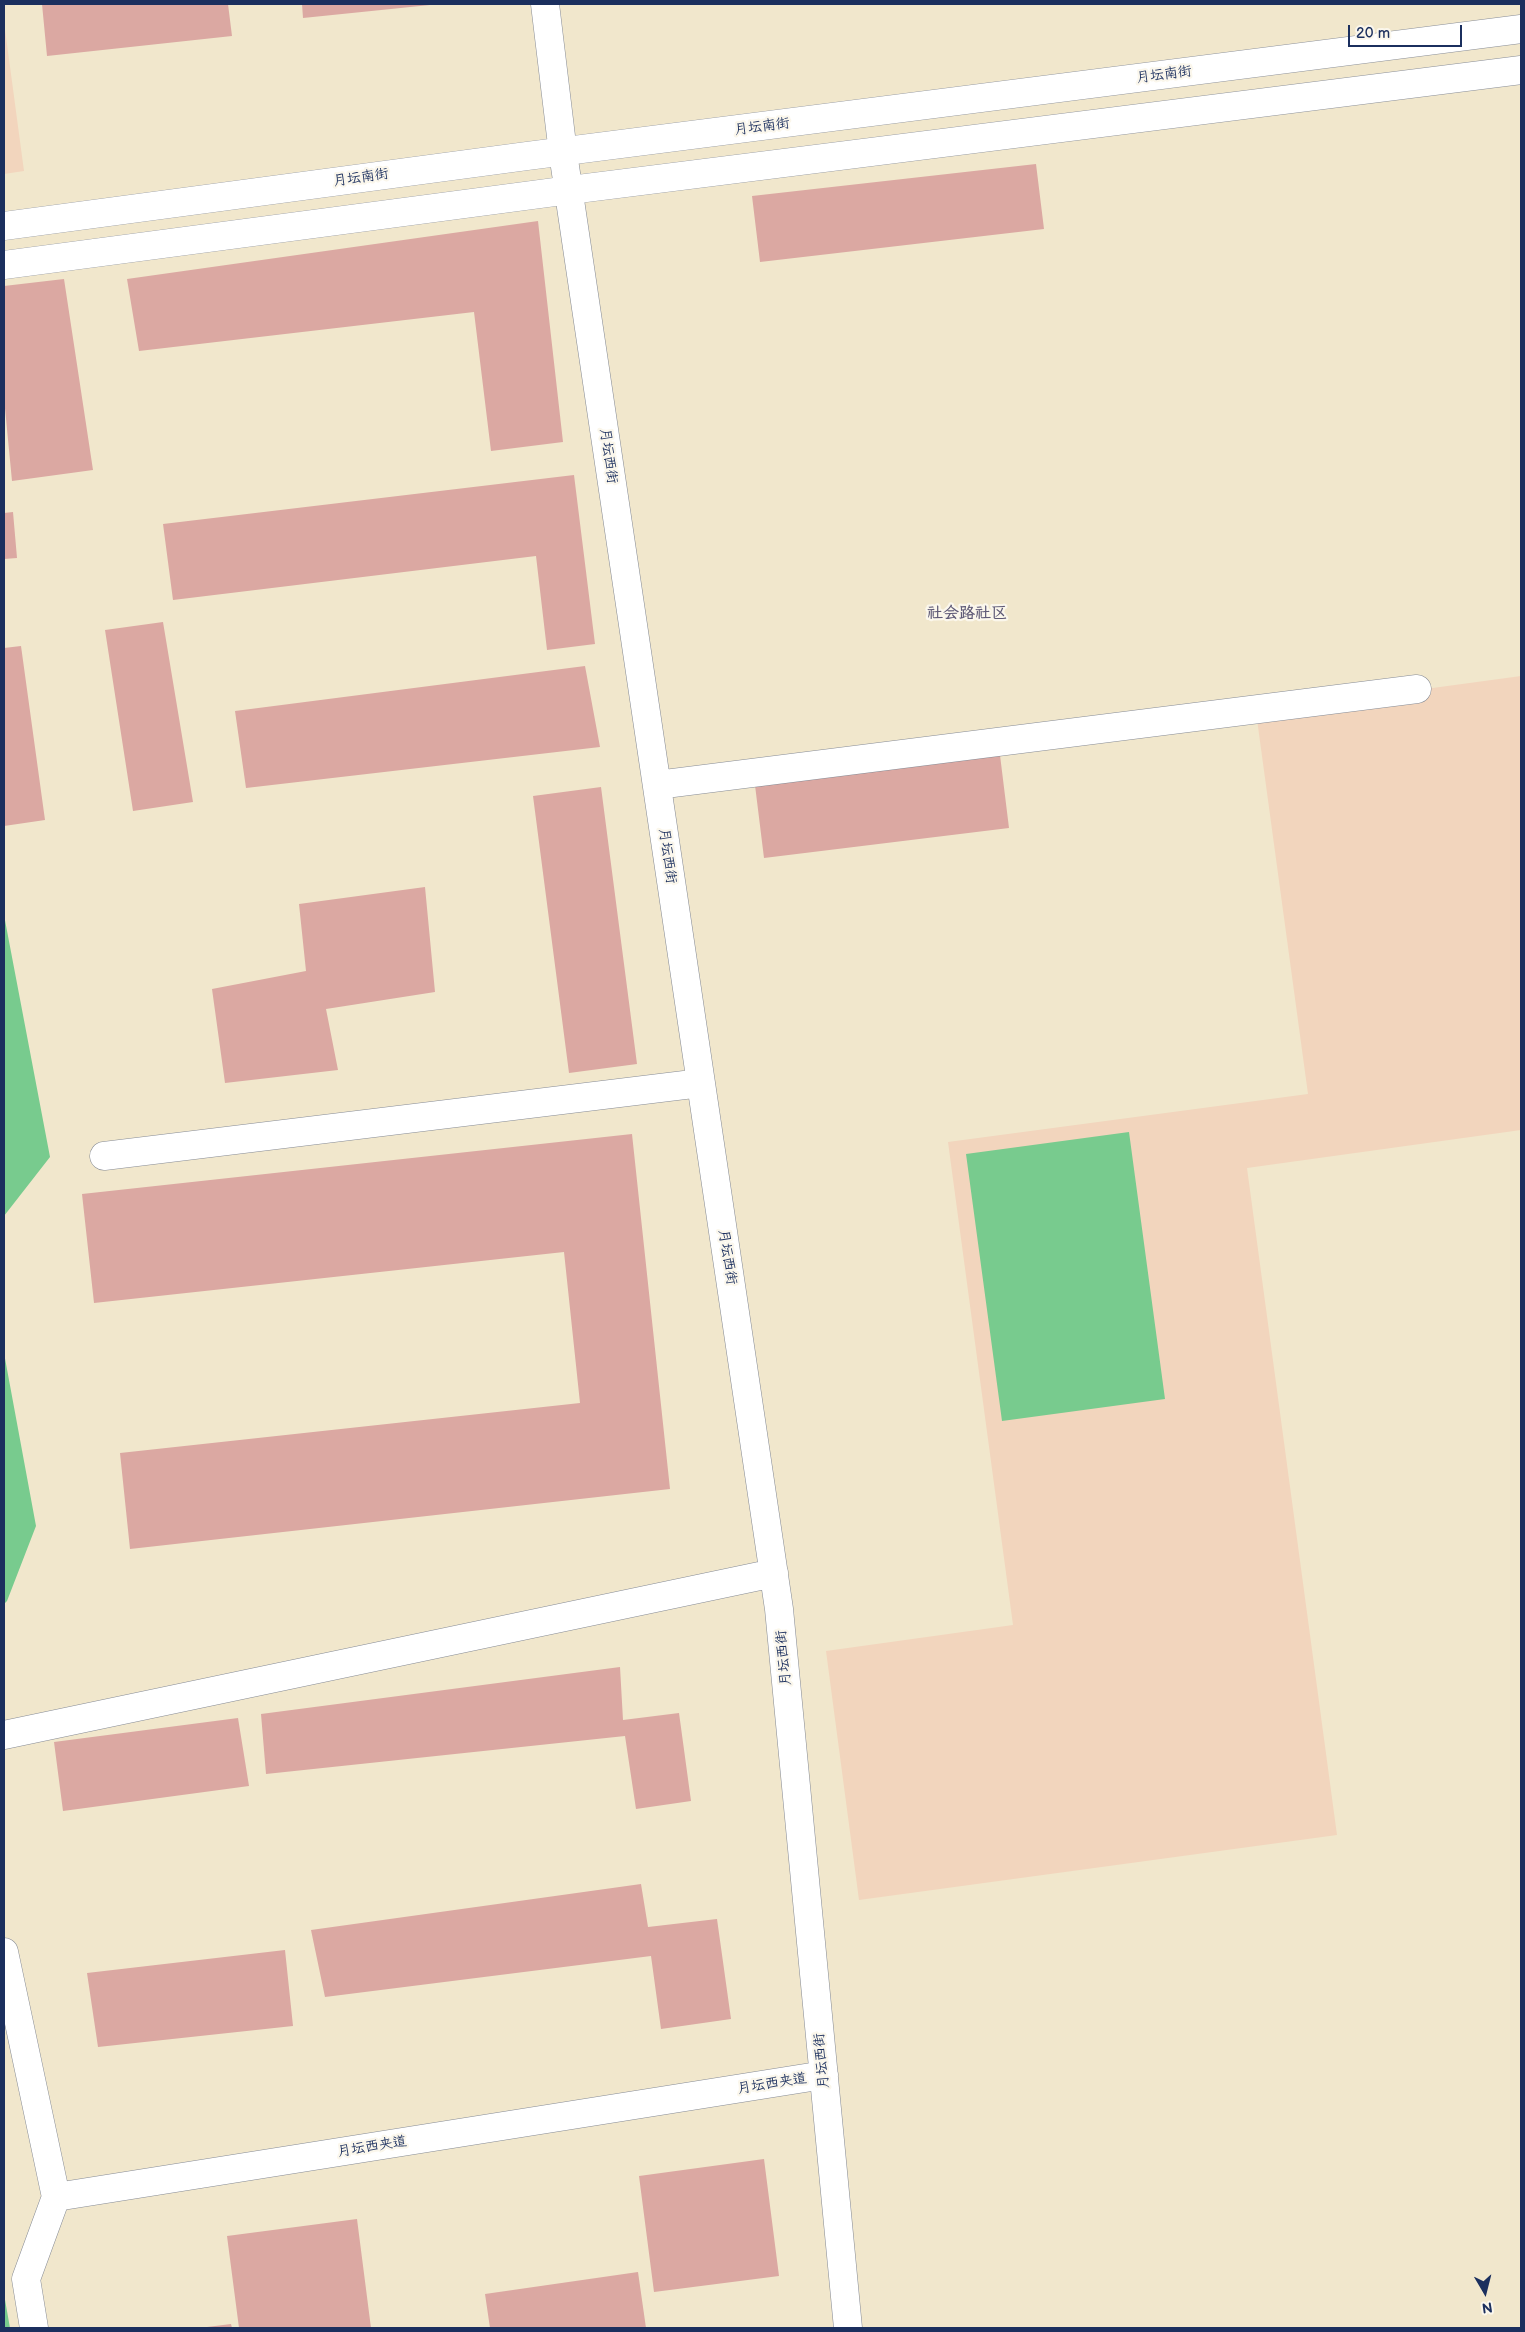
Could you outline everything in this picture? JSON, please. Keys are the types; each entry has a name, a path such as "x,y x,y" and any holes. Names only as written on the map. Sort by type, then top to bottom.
{"street":[{"name":"月坛西街","path":"545,4 563,153 774,1573 848,2328"},
{"name":"月坛南街","path":"4,226 1521,29"},
{"path":"4,265 570,190 1521,70"},
{"path":"657,785 1417,689"},
{"path":"104,1156 701,1083"},
{"path":"4,1734 774,1573"},
{"path":"4,1952 56,2197 26,2279 34,2328"},
{"name":"月坛西夹道","path":"56,2197 824,2075"}],"shaded area":[{"path":"4,22 24,171 4,174"},
{"path":"1521,676 1521,1130 1247,1168 1337,1835 859,1900 826,1651 1013,1625 948,1142 1308,1094 1256,712"}],"green space":[{"path":"4,915 50,1157 4,1216"},
{"path":"1129,1132 1165,1399 1002,1421 966,1154"},
{"path":"4,1353 36,1526 7,1601 4,1604"},
{"path":"4,2294 10,2328 4,2328"}],"building":[{"path":"42,4 228,4 232,36 47,56"},
{"path":"302,4 430,4 430,5 303,18"},
{"path":"1036,164 1044,229 760,262 752,196"},
{"path":"538,221 563,442 491,451 474,312 139,351 127,279"},
{"path":"64,279 93,470 12,481 4,398 4,286"},
{"path":"574,475 595,644 547,650 536,556 173,600 163,524"},
{"path":"13,512 17,558 4,559 4,513"},
{"path":"163,622 193,802 133,811 105,630"},
{"path":"21,646 45,820 4,826 4,648"},
{"path":"585,666 600,747 246,788 235,711"},
{"path":"998,739 1009,828 764,858 753,769"},
{"path":"601,787 637,1064 569,1073 533,796"},
{"path":"425,887 435,992 326,1009 338,1070 225,1083 212,989 306,971 299,904"},
{"path":"632,1134 670,1489 130,1549 120,1453 580,1403 564,1252 94,1303 82,1194"},
{"path":"620,1667 623,1720 679,1713 691,1801 636,1809 625,1736 266,1774 261,1714"},
{"path":"238,1718 249,1786 63,1811 54,1742"},
{"path":"641,1884 648,1927 717,1919 731,2019 661,2029 651,1956 325,1997 311,1930"},
{"path":"285,1950 293,2026 98,2047 87,1973"},
{"path":"764,2159 779,2276 654,2292 639,2176"},
{"path":"357,2219 371,2328 239,2328 227,2236"},
{"path":"638,2272 646,2328 490,2328 485,2294"},
{"path":"231,2324 232,2328 207,2328 207,2327"}],"district":[{"name":"社会路社区","path":"967,614"}]}
